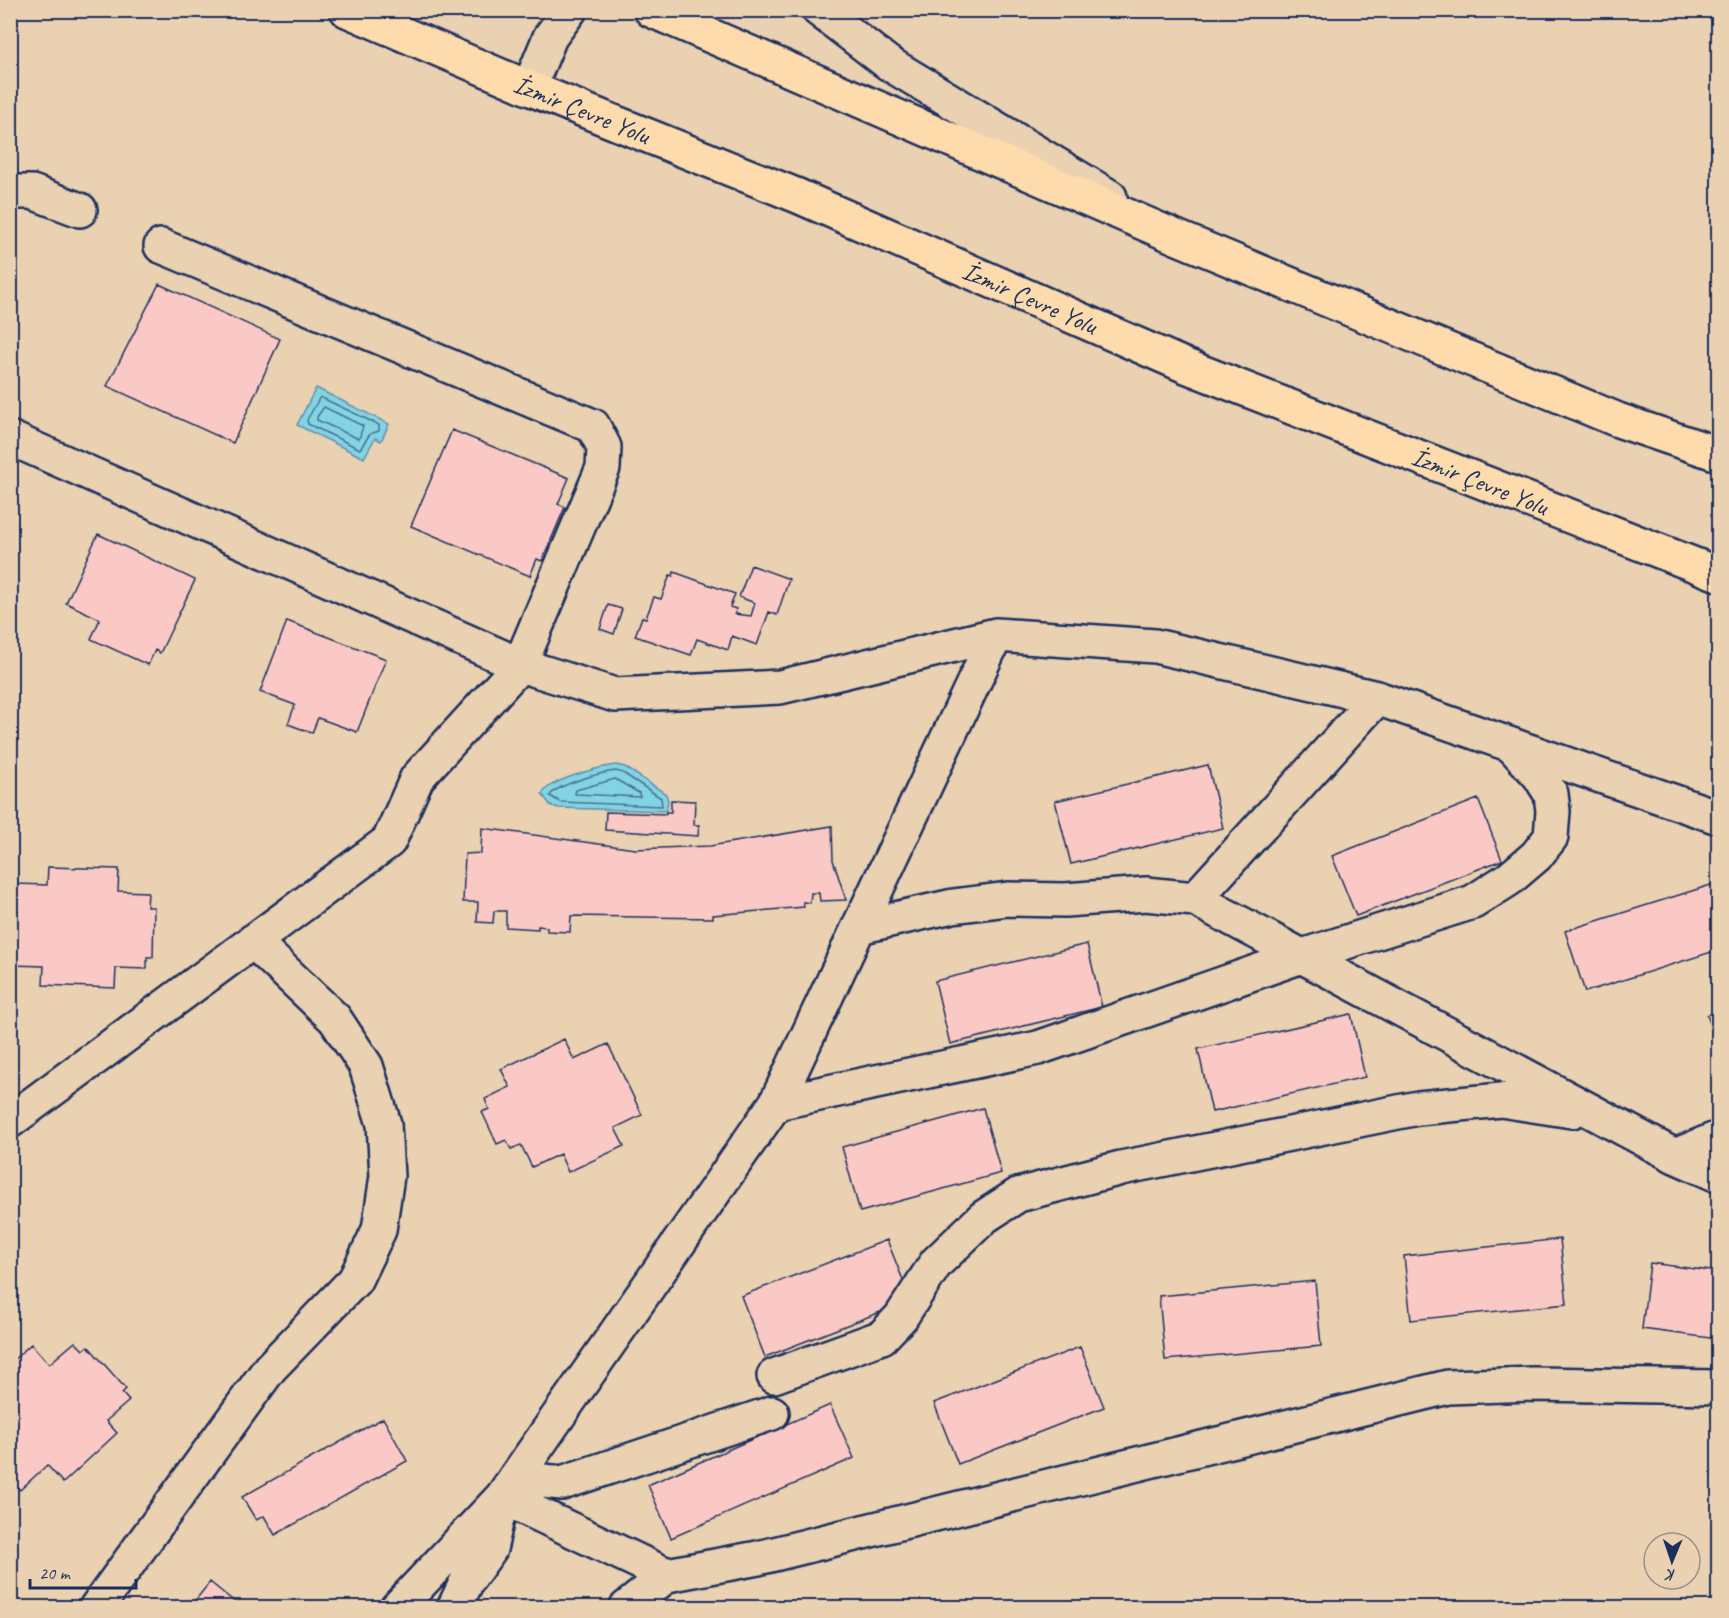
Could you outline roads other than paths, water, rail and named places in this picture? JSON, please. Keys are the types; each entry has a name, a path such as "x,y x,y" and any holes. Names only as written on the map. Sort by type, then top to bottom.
{"highway":[{"name":"İzmir Çevre Yolu","path":"347,10 529,88 798,196 1186,366 1719,574"},
{"path":"651,10 1176,237 1618,420 1719,454"}],"street":[{"path":"529,88 550,37 570,10"},
{"path":"819,10 888,63 1176,237"},
{"path":"10,192 32,192 80,210"},
{"path":"10,1121 389,841 417,778 520,665 603,468 604,447 593,426 161,246"},
{"path":"10,438 520,665 615,695 780,687 996,635 1155,646 1377,698 1719,817"},
{"path":"398,1608 508,1487 776,1103 996,635"},
{"path":"1195,899 1377,698"},
{"path":"776,1103 1038,1048 1302,956 1473,902 1509,879 1536,856 1551,837 1553,811 1551,794 1539,775 1510,744"},
{"path":"859,927 953,906 1008,899 1065,900 1146,894 1195,899 1675,1156 1719,1175"},
{"path":"96,1608 270,1368 355,1281 379,1230 387,1176 384,1124 366,1066 335,1019 253,941"},
{"path":"774,1376 882,1337 901,1317 936,1263 984,1217 1017,1195 1121,1168 1418,1108 1501,1100 1598,1115"},
{"path":"1675,1156 1719,1138"},
{"path":"626,1608 667,1575 758,1558 1448,1387 1534,1384 1719,1387"},
{"path":"508,1487 562,1483 772,1413"},
{"path":"508,1487 667,1575"},
{"path":"454,1608 467,1581 490,1550 508,1487"}],"water":[{"path":"316,388 389,424 381,441 375,438 364,458 297,425"},
{"path":"616,765 625,767 666,794 668,801 666,811 559,808 551,806 542,794 546,789 564,779"}]}
